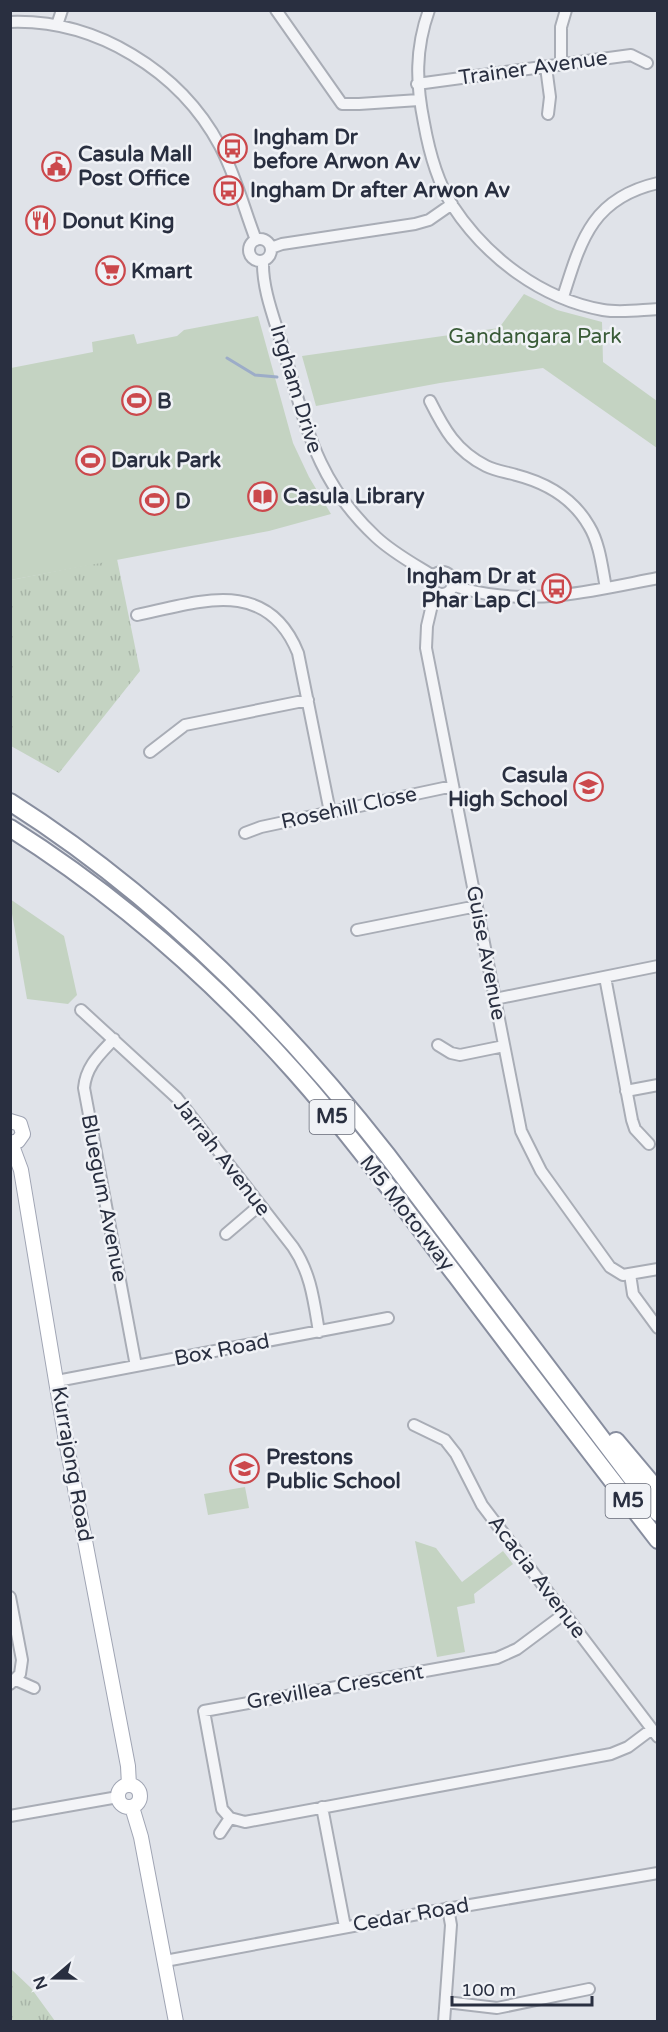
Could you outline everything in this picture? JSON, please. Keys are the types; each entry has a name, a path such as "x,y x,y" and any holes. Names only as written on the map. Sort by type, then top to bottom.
{"highway":[{"name":"M5 Motorway","path":"10,802 89,856 150,904 197,945 269,1015 342,1097 473,1266 657,1513"},
{"name":"M5 Motorway","path":"10,828 73,870 158,937 216,990 295,1072 381,1178 657,1540"},
{"path":"473,1266 657,1491"}],"main road":[{"path":"10,1121 17,1122 22,1130 20,1139 11,1143"},
{"name":"Kurrajong Road","path":"11,1143 21,1170 57,1381 128,1766 129,1785"},
{"path":"129,1785 135,1786 140,1794 139,1802 132,1807 123,1805 118,1797 122,1787 129,1785"},
{"path":"132,1807 141,1837 176,2022"}],"street":[{"path":"57,25 62,10"},
{"path":"276,10 342,104 419,100"},
{"path":"429,10 419,43 417,84 419,100 432,158 452,204 471,230 509,267 527,280 562,297 602,310 621,312 657,309"},
{"path":"561,64 561,27 566,10"},
{"path":"10,22 57,25 100,38 133,55 159,73 190,103 210,128 226,158 256,240"},
{"name":"Trainer Avenue","path":"417,84 631,55 647,63"},
{"path":"546,67 549,92 548,114"},
{"path":"562,297 577,253 590,225 600,213 625,195 657,183"},
{"path":"271,248 282,244 415,224 429,220 452,204"},
{"path":"256,240 266,241 271,248 270,256 263,261 254,260 249,253 250,246 256,240"},
{"name":"Ingham Drive","path":"263,261 262,270 269,298 304,422 319,462 340,496 377,538 433,576"},
{"path":"430,401 450,438 466,453 484,465 499,471 545,484 558,491 571,503 590,527 596,542 606,588"},
{"path":"438,572 445,572 452,578 453,585 450,590 444,594 435,592 431,585 433,576 438,572"},
{"path":"453,585 476,592 530,598 554,597 657,578"},
{"name":"Guise Avenue","path":"435,592 426,648 521,1131 541,1171 610,1267 622,1275 630,1275"},
{"path":"137,615 218,599 233,599 259,607 288,631 298,653 330,812"},
{"path":"150,752 184,725 308,700"},
{"name":"Rosehill Close","path":"245,833 261,827 453,786"},
{"path":"357,930 477,906"},
{"path":"495,999 657,966"},
{"path":"605,977 635,1129 649,1144"},
{"name":"Jarrah Avenue","path":"81,1010 177,1098 293,1247 304,1266 319,1332"},
{"name":"Bluegum Avenue","path":"114,1039 89,1067 84,1088 136,1366"},
{"path":"438,1045 451,1053 460,1055 504,1046"},
{"path":"626,1090 657,1085"},
{"path":"226,1234 260,1205"},
{"path":"657,1269 630,1275 633,1294 657,1328"},
{"name":"Box Road","path":"57,1381 388,1318"},
{"name":"Acacia Avenue","path":"414,1425 445,1440 456,1454 482,1505 655,1733"},
{"path":"10,1597 22,1660 20,1674 13,1682 34,1689"},
{"name":"Grevillea Crescent","path":"230,1818 221,1805 204,1711 496,1658 517,1650 564,1614"},
{"path":"220,1833 230,1818 245,1822 611,1754 655,1733"},
{"path":"10,1816 118,1797"},
{"path":"322,1807 345,1927"},
{"name":"Cedar Road","path":"165,1961 448,1908 657,1873"},
{"path":"444,2022 451,1925 448,1908"},
{"path":"446,2001 497,2008 590,1989"}],"green space":[{"name":"Gandangara Park","path":"524,294 557,310 602,322 603,362 657,401 657,448 543,368 440,383 316,406 302,356 499,328"},
{"path":"258,316 293,443 309,477 331,514 269,531 11,580 11,368 93,352 92,342 134,334 137,344 177,336 184,330"},
{"path":"117,559 140,671 59,773 11,746 11,580"},
{"path":"10,899 64,936 77,995 68,1004 27,999"},
{"path":"245,1487 249,1508 208,1515 204,1494"},
{"path":"415,1541 436,1548 462,1582 503,1551 513,1564 474,1594 475,1603 457,1607 465,1652 437,1657"},
{"path":"10,1968 31,1988 55,2021 11,2021"}],"waterway":[{"path":"227,358 255,375 277,377"}],"place":[{"name":"Ingham Dr before Arwon Av","path":"232,149"},
{"name":"Casula Mall Post Office","path":"57,166"},
{"name":"Ingham Dr after Arwon Av","path":"229,190"},
{"name":"Donut King","path":"41,221"},
{"name":"Kmart","path":"110,271"},
{"name":"B","path":"136,401"},
{"name":"Daruk Park","path":"90,460"},
{"name":"Casula Library","path":"262,496"},
{"name":"D","path":"154,501"},
{"name":"Ingham Dr at Phar Lap Cl","path":"557,588"},
{"name":"Casula High School","path":"589,787"},
{"name":"Prestons Public School","path":"245,1469"}]}
